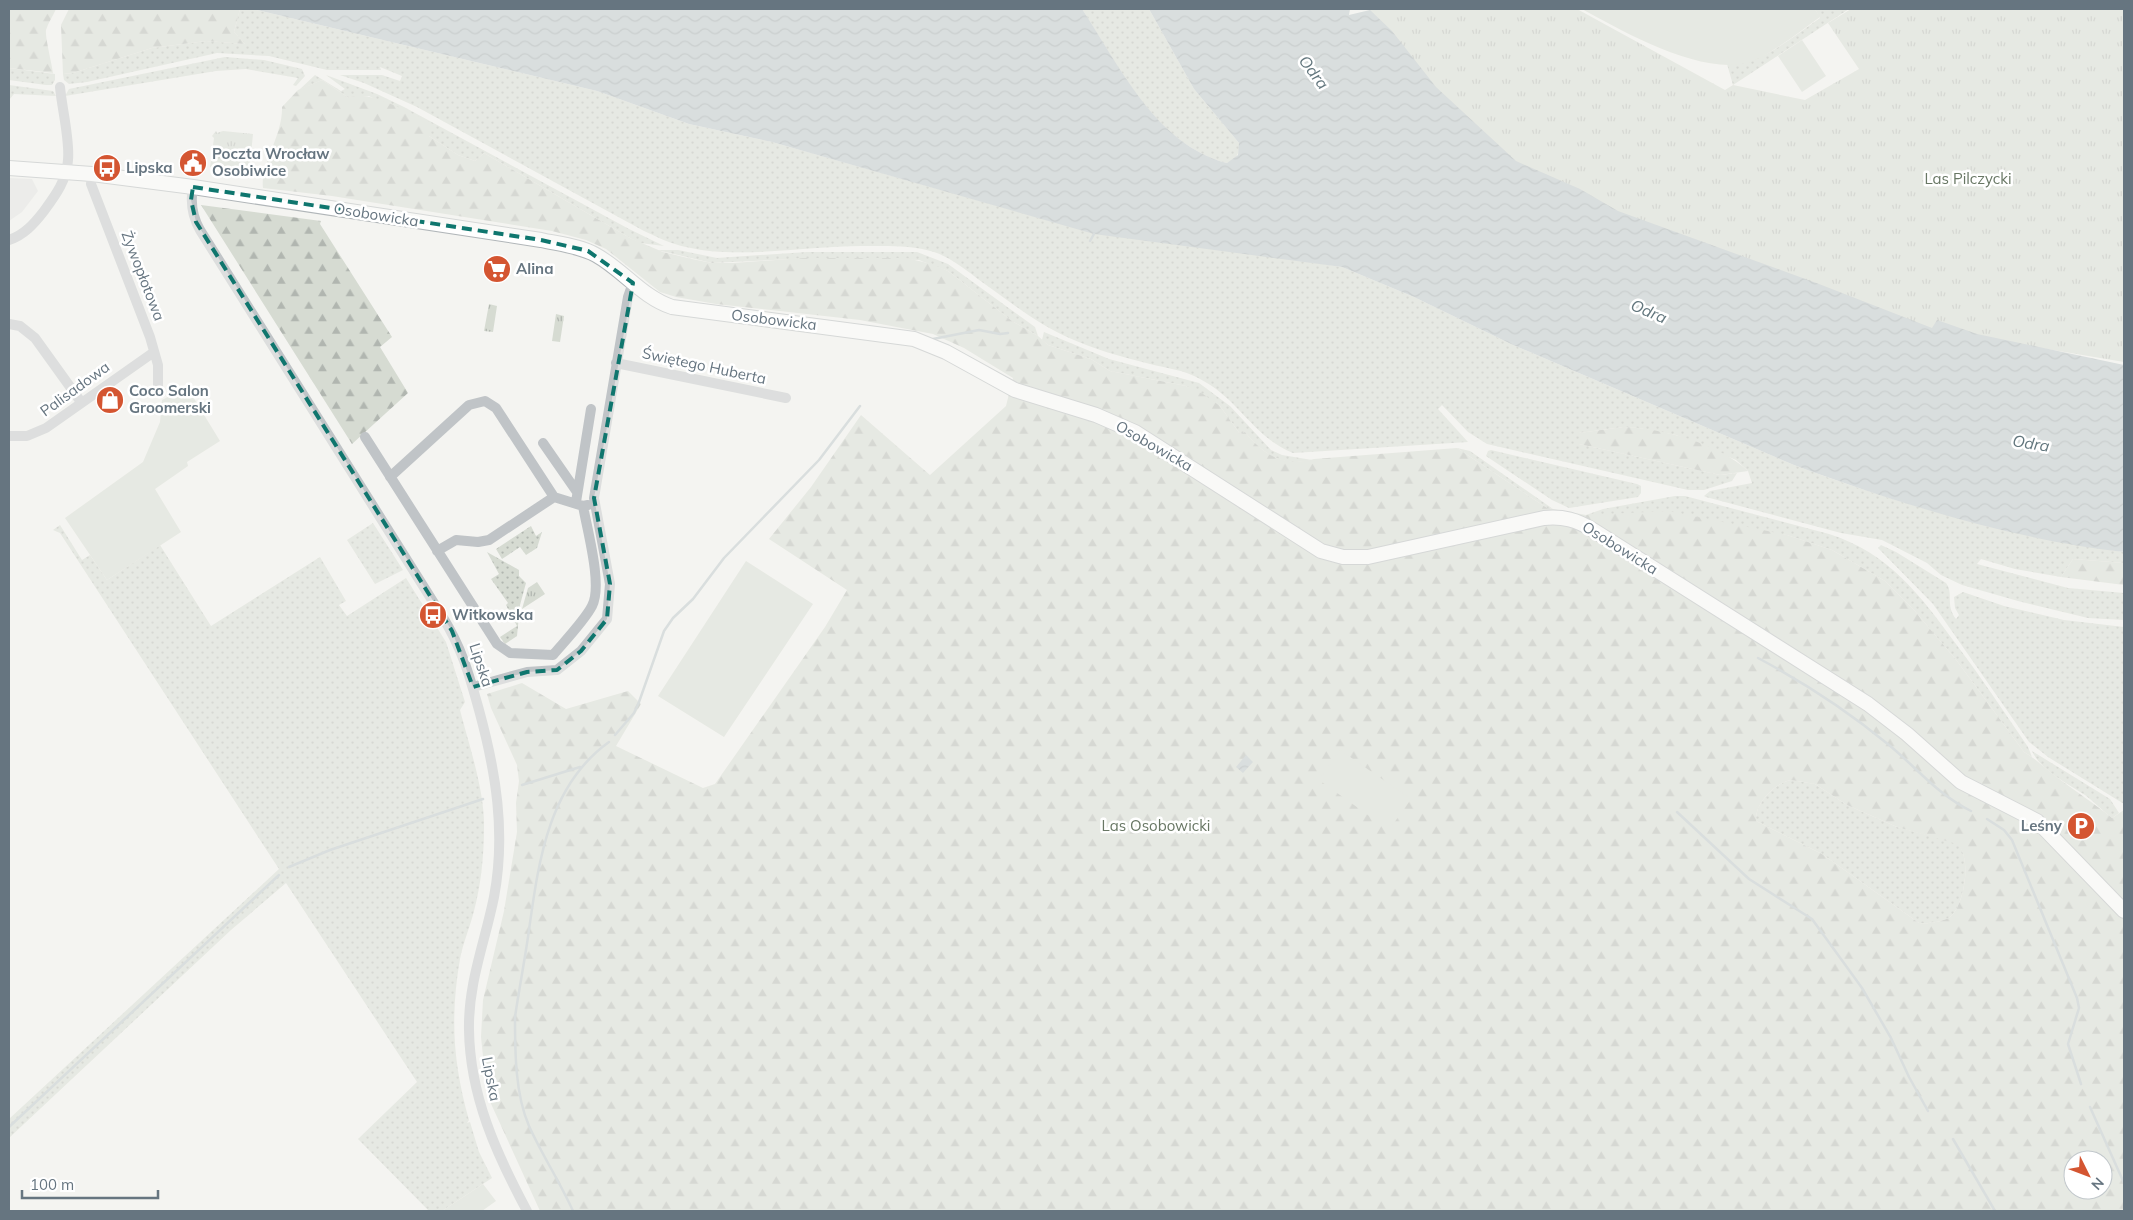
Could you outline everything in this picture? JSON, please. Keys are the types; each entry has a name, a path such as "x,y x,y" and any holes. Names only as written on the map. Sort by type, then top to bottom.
{"street":[{"path":"9,240 27,230 39,217 58,191 66,172 68,156 60,87"},
{"name":"Osobowicka","path":"9,168 92,174 193,187 563,244 598,256 659,302 682,309 888,334 914,339 934,346 1015,390 1105,418 1136,432 1321,551 1331,554 1368,557 1544,518 1563,517 1572,520 1586,526 1868,704 1907,734 1961,782 2037,821 2124,911"},
{"name":"Żywopłotowa","path":"92,174 91,184 158,365 158,392"},
{"name":"Lipska","path":"193,187 191,200 196,222 452,631 462,652 497,788 500,840 494,897 477,959 470,999 473,1077 486,1127 526,1211"},
{"path":"472,687 527,672 557,670 572,660 602,626 609,610 610,584 594,504 616,363 628,297 633,283"},
{"path":"9,324 20,326 35,338 81,402"},
{"name":"Palisadowa","path":"9,436 27,436 37,433 154,352"},
{"name":"Świętego Huberta","path":"616,363 786,398"},
{"path":"390,477 469,405 485,401 496,408 554,497"},
{"path":"365,437 500,648 510,653 549,656 557,650 592,606 595,596 594,575 579,500 590,409"},
{"path":"543,443 579,500"},
{"path":"437,551 456,540 478,542 489,540 554,497 594,504"}],"highlighted area":[{"path":"193,187 541,240 588,251 633,283 594,498 610,584 607,619 581,651 557,670 527,672 473,687 452,631 196,222 191,200"}],"shaded area":[{"path":"9,178 32,179 38,191 22,212 9,221"}],"green space":[{"path":"9,9 56,9 46,30 53,73 9,68"},
{"path":"69,9 240,9 234,32 245,44 206,41 152,48 73,73 63,74 61,25"},
{"path":"240,9 253,9 597,91 689,124 772,142 1054,222 1342,267 1414,297 1511,344 1794,465 1834,480 1956,518 2040,537 2124,552 2124,563 2073,559 2061,577 2015,569 1981,559 1977,564 2068,588 2124,593 2124,620 2088,618 1962,585 1941,575 1927,563 1882,540 1841,533 1706,497 1704,496 1710,491 1752,483 1748,471 1736,460 1676,435 1623,427 1579,433 1579,444 1720,475 1737,473 1732,481 1704,490 1688,490 1487,444 1468,432 1442,405 1438,409 1468,442 1293,453 1267,438 1214,387 1200,379 1182,371 1108,352 1067,337 1023,312 953,261 934,252 909,247 845,246 729,252 707,251 664,240 644,231 417,107 364,83 340,75 382,75 400,81 402,76 380,67 381,70 327,70 269,56 217,53 87,82 69,84 64,80 63,74 73,73 152,48 206,41 245,44 234,32"},
{"path":"1082,9 1149,9 1194,89 1239,143 1239,150 1235,158 1227,163 1202,154 1179,139 1159,121 1125,78"},
{"name":"Las Pilczycki","path":"1368,9 1577,9 1725,90 1733,85 1805,100 1859,69 1828,23 1851,9 2124,9 2124,362 1921,328 1663,234 1516,165 1448,105 1402,54"},
{"path":"1582,9 1815,9 1820,17 1769,53 1753,61 1734,65 1712,64 1665,50 1641,40"},
{"path":"1815,9 1849,9 1733,85 1727,64 1752,60 1788,41 1820,18"},
{"path":"1802,40 1826,76 1802,92 1778,56"},
{"path":"225,57 264,60 302,69 305,76 296,86 293,85 298,78 246,69 216,71 65,96 69,89"},
{"path":"9,68 55,74 55,80 52,85 46,85 9,80"},
{"path":"315,75 341,91 345,89 326,75 377,94 404,107 629,229 664,246 640,243 630,238 484,153 475,161 458,155 429,136 429,128 369,96 349,98 322,80 299,90"},
{"name":"Las Osobowicki","path":"322,80 349,98 366,96 389,103 430,122 429,136 458,155 475,161 484,153 630,238 663,252 712,263 803,258 906,258 932,264 948,271 1012,321 1038,336 1048,345 1091,359 1110,371 1186,386 1203,394 1220,406 1240,434 1245,432 1260,447 1275,458 1293,462 1457,448 1547,508 1586,515 1668,511 1787,535 1832,550 1885,581 1914,610 1957,661 2024,752 2112,818 2124,810 2124,1211 540,1211 487,1095 481,1037 483,1000 504,911 517,832 516,803 519,781 517,765 491,708 487,694 522,683 566,709 628,691 641,704 616,746 703,788 715,784 825,627 847,590 769,539 811,487 861,415 930,475 1006,406 1013,378 964,348 933,334 860,320 716,304 676,297 660,292 606,249 586,240 552,231 332,196 263,188 265,170 279,128 282,107 298,90","holes":["1791,780 1815,784 1847,805 1897,827 1957,844 1962,850 1965,880 1960,902 1950,917 1931,923 1919,923 1822,854 1756,821 1762,801 1779,785"]},
{"path":"9,85 53,91 56,96 14,94 9,100"},
{"path":"216,131 217,133 223,131 253,134 250,164 239,170 233,166 223,168 210,167 214,138 212,136"},
{"path":"201,205 321,221 320,224 392,337 380,347 408,393 352,444"},
{"path":"657,250 678,250 717,258 807,252 917,252 948,264 1035,327 1038,336 1012,321 948,271 919,260 814,258 712,263"},
{"path":"489,304 497,306 493,332 484,331"},
{"path":"556,314 564,316 560,342 552,341"},
{"path":"1044,332 1109,359 1199,383 1230,406 1271,450 1282,455 1312,460 1292,462 1274,457 1259,447 1245,432 1240,434 1220,406 1186,386 1110,371 1091,359 1048,345 1042,340"},
{"path":"187,387 220,441 187,462 188,466 155,489 181,532 107,580 65,518 143,462 160,422 162,400"},
{"path":"1623,427 1655,430 1690,439 1722,453 1748,471 1720,475 1579,444 1579,433"},
{"path":"1457,448 1470,451 1553,509 1547,508"},
{"path":"1491,450 1637,484 1641,486 1641,493 1638,497 1569,508 1552,500 1486,456 1488,451"},
{"path":"1675,496 1685,496 1829,534 1869,552 1886,564 1916,593 1943,626 2028,747 2032,757 2024,752 1957,661 1914,610 1885,581 1832,550 1787,535 1586,515 1603,509"},
{"path":"373,523 403,570 375,584 347,540"},
{"path":"60,525 82,560 90,555 107,580 160,545 211,626 320,557 346,601 339,605 347,616 406,578 446,642 465,702 460,710 472,753 484,814 483,859 479,891 461,953 457,980 454,1020 456,1059 469,1120 467,1123 470,1122 479,1152 492,1178 442,1211 429,1211 358,1139 417,1082 286,883 231,930 9,1138 9,1119 279,869 60,533 53,530"},
{"path":"531,526 536,536 542,532 537,548 526,555 520,547 502,559 496,549"},
{"path":"1881,545 1896,552 1946,583 1951,609 1956,619 1959,615 1955,608 1954,597 1963,592 2004,606 2064,620 2124,627 2124,804 2048,757 2029,742 1933,604 1878,548"},
{"path":"487,552 519,570 519,576 526,583 520,605 517,636 505,644 500,637 517,626 506,605 508,603 491,579 499,574"},
{"path":"2073,559 2124,563 2124,585 2061,577"},
{"path":"746,561 813,604 724,737 658,696"},
{"path":"537,582 545,594 522,609 528,588"},
{"path":"1340,750 1411,799 1389,830 1319,780"},
{"path":"2032,751 2110,799 2119,813 2112,818 2085,795 2048,771"},
{"path":"1791,780 1815,784 1847,805 1897,827 1957,843 1962,849 1964,858 1965,880 1960,902 1955,911 1950,917 1943,920 1919,923 1822,854 1756,821 1759,807 1767,795 1779,785"},
{"path":"483,1184 496,1201 482,1211 442,1211"}],"water":[{"name":"Odra","path":"253,9 1082,9 1125,78 1160,121 1180,139 1202,154 1227,163 1238,155 1239,143 1194,89 1149,9 1350,9 1349,15 1370,10 1392,31 1436,87 1516,161 1580,189 1618,211 1819,284 1932,328 1937,320 1977,334 2124,365 2124,552 2041,539 1956,518 1874,493 1794,465 1511,344 1414,297 1342,267 1094,234 772,142 689,124 597,91"},
{"path":"1246,755 1253,762 1243,773 1236,767"}],"waterway":[{"path":"1090,241 1094,234"},
{"path":"933,339 979,330 1000,334 1008,333"},
{"path":"615,735 634,713 664,631 673,618 693,599 724,558 819,460 860,406"},
{"path":"1758,658 1809,687 1842,709 1889,745 1948,797 1971,811"},
{"path":"573,1211 524,1114 518,1086 515,1017 536,883 541,856 549,830 558,805 571,782 588,760 609,742"},
{"path":"522,785 580,767"},
{"path":"289,867 330,850 483,799"},
{"path":"1677,812 1749,879 1812,919 1862,988 1891,1038 1909,1077 1928,1111"},
{"path":"1987,819 2004,830 2012,840 2077,998 2079,1008 2068,1044 2081,1084"},
{"path":"9,1127 279,875"},
{"path":"2090,1107 2124,1183"},
{"path":"1953,1139 1995,1211"}],"place":[{"name":"Poczta Wrocław Osobiwice","path":"193,163"},
{"name":"Lipska","path":"107,168"},
{"name":"Alina","path":"497,269"},
{"name":"Coco Salon Groomerski","path":"110,400"},
{"name":"Witkowska","path":"433,615"},
{"name":"Leśny","path":"2081,826"}]}
